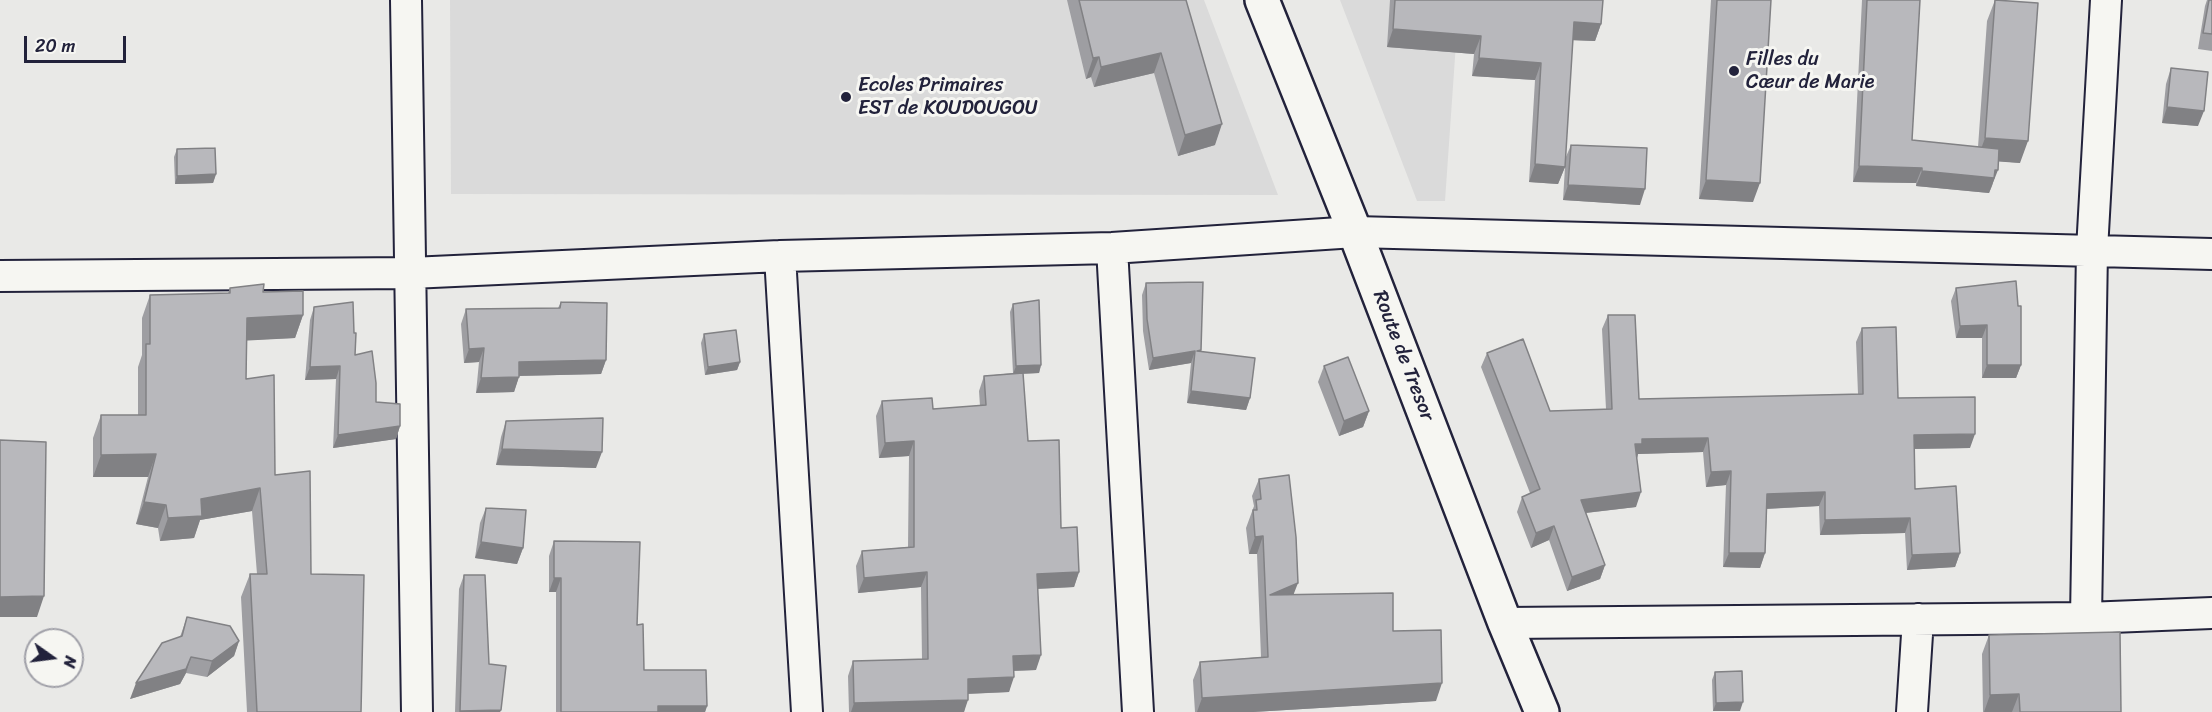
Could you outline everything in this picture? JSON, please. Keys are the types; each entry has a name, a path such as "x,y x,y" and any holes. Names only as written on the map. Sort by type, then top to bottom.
{"street":[{"path":"406,0 417,712"},
{"name":"Route de Tresor","path":"1262,0 1355,232 1505,623 1542,712"},
{"path":"2086,618 2092,250 2106,0"},
{"path":"0,276 411,273 780,256 1112,248 1355,232 2212,254"},
{"path":"1112,248 1138,712"},
{"path":"780,256 807,712"},
{"path":"1505,623 2086,618 2212,613"},
{"path":"1912,712 1918,619"}],"shaded area":[{"name":"Ecoles Primaires EST de KOUDOUGOU","path":"450,0 1204,0 1278,195 451,194"},
{"path":"1340,0 1459,0 1445,201 1417,201"}],"building":[{"path":"1079,0 1186,0 1222,124 1185,135 1161,53 1101,67 1099,57 1093,58"},
{"path":"1395,0 1603,0 1601,24 1574,22 1565,167 1535,164 1541,63 1479,58 1481,36 1393,29"},
{"name":"Filles du Cœur de Marie","path":"1717,0 1771,0 1760,183 1706,180"},
{"path":"1867,0 1920,0 1912,140 1999,149 1998,170 1995,170 1994,178 1922,171 1922,168 1859,166"},
{"path":"1995,0 2038,3 2028,141 1985,138"},
{"path":"2209,0 2212,0 2212,34 2203,33"},
{"path":"2171,68 2208,72 2204,111 2167,107"},
{"path":"1571,145 1647,148 1645,189 1568,185"},
{"path":"215,148 216,174 177,176 177,149"},
{"path":"2016,281 2018,306 2021,306 2021,365 1987,365 1987,325 1960,326 1956,288"},
{"path":"1203,282 1201,350 1197,351 1255,358 1250,398 1191,391 1195,351 1153,358 1147,319 1146,283"},
{"path":"264,284 263,292 303,291 303,315 247,318 246,379 274,375 275,475 310,471 311,574 364,575 361,712 257,712 250,574 267,574 260,488 201,499 202,516 168,518 166,505 144,502 156,454 101,455 101,415 146,415 146,344 150,344 150,295 230,293 230,288"},
{"path":"1039,300 1041,365 1016,366 1013,304"},
{"path":"353,302 354,333 356,333 355,355 372,351 376,402 400,404 400,426 338,435 340,366 310,367 314,307"},
{"path":"561,302 607,303 606,360 519,362 519,377 481,378 484,348 469,349 466,309 560,308"},
{"path":"1608,315 1635,315 1639,399 1863,394 1862,328 1896,327 1898,398 1975,397 1975,434 1914,435 1915,489 1956,486 1960,553 1912,555 1910,518 1825,520 1825,492 1767,494 1765,553 1729,553 1731,471 1711,472 1708,438 1642,439 1642,444 1635,444 1641,492 1581,500 1605,565 1572,577 1554,526 1536,533 1522,497 1540,489 1487,353 1523,339 1550,411 1612,409"},
{"path":"736,330 740,362 708,367 704,334"},
{"path":"1348,357 1369,411 1344,421 1324,366"},
{"path":"1023,373 1028,441 1059,440 1061,528 1077,527 1079,572 1037,574 1041,655 1013,656 1014,677 968,679 968,700 854,703 853,661 928,659 927,572 864,578 862,551 914,547 914,441 885,443 882,401 932,398 933,409 986,405 984,376"},
{"path":"603,418 602,452 502,449 506,421"},
{"path":"0,440 46,442 44,596 0,597"},
{"path":"1289,475 1296,537 1298,583 1270,595 1393,593 1393,631 1441,630 1442,683 1202,698 1200,662 1268,657 1263,536 1255,537 1253,510 1257,510 1256,500 1261,499 1259,479"},
{"path":"486,508 526,510 523,548 481,542"},
{"path":"554,541 640,542 637,625 643,624 644,670 706,670 707,706 658,706 658,712 561,712 561,578 554,578"},
{"path":"464,575 485,575 489,664 506,666 501,710 460,711"},
{"path":"187,617 230,626 239,641 212,661 191,657 186,669 136,683 162,643 182,636"},
{"path":"2120,632 2121,712 2020,712 2019,694 1990,695 1989,635"},
{"path":"1742,671 1743,702 1716,703 1715,672"}],"place":[{"name":"Filles du Cœur de Marie","path":"1734,71"},
{"name":"Ecoles Primaires EST de KOUDOUGOU","path":"846,97"}]}
